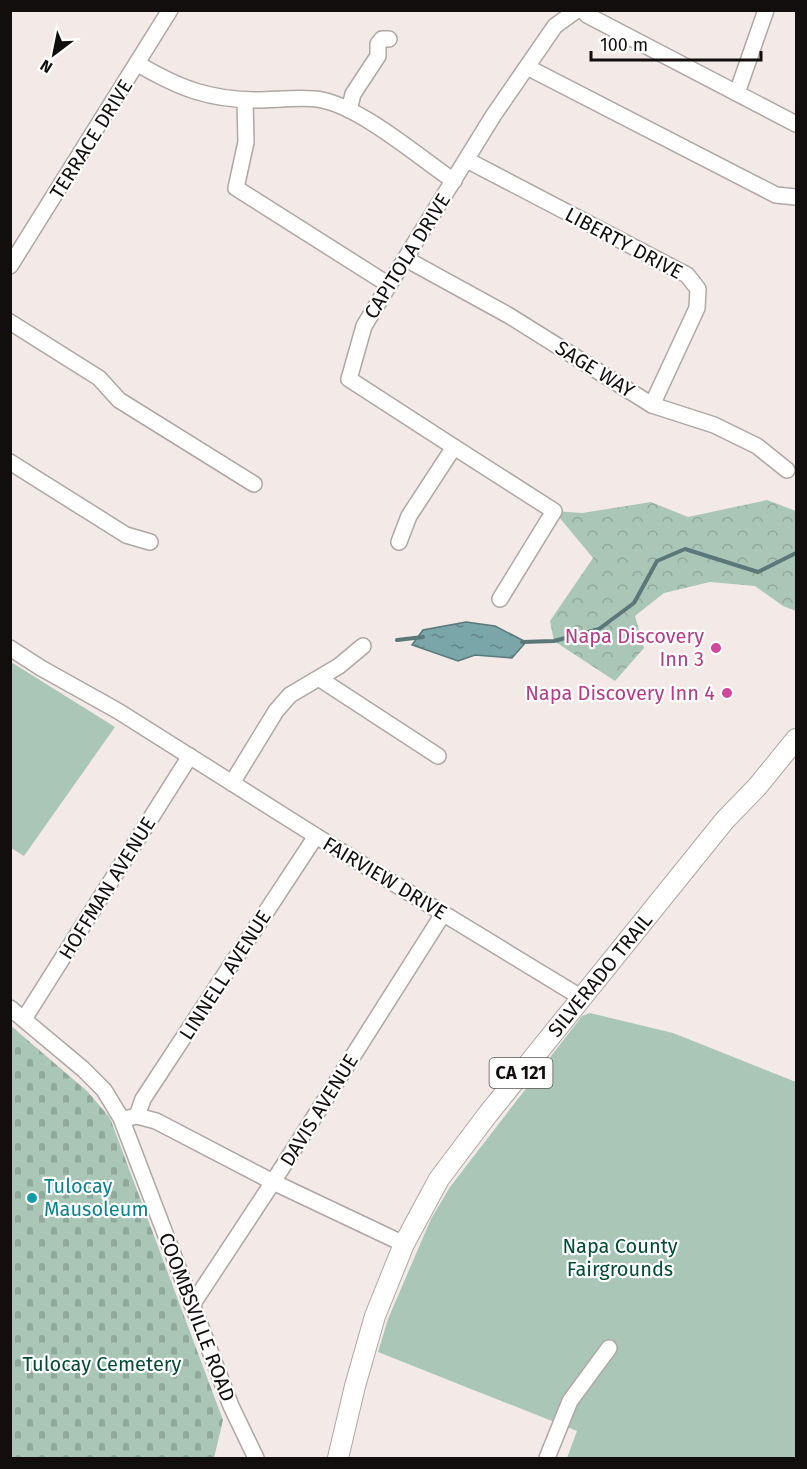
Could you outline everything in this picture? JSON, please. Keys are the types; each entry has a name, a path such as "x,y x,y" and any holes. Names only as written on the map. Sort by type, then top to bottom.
{"main road":[{"name":"SILVERADO TRAIL","path":"338,1458 375,1316 404,1244 439,1179 488,1114 725,820 757,788 796,739"}],"street":[{"name":"CAPITOLA DRIVE","path":"454,447 349,379 363,326 493,116 555,26 577,10"},
{"path":"583,10 587,15 796,124"},
{"path":"737,93 766,10"},
{"name":"TERRACE DRIVE","path":"10,266 138,63 165,12"},
{"path":"349,110 353,94 378,56 378,44 382,39 389,39"},
{"path":"138,63 168,81 196,93 245,100 320,99 362,117 453,181"},
{"path":"527,67 776,195 796,197"},
{"path":"245,100 246,142 237,188 389,285"},
{"name":"LIBERTY DRIVE","path":"466,160 687,275 698,289 697,308 652,405"},
{"name":"SAGE WAY","path":"406,259 508,315 652,405 714,425 757,446 787,470"},
{"path":"10,322 99,378 119,400 254,484"},
{"path":"399,542 409,516 454,447 554,511 500,599"},
{"path":"10,462 126,535 150,542"},
{"path":"232,783 276,711 290,695 320,679 363,646"},
{"name":"FAIRVIEW DRIVE","path":"10,648 118,711 316,836 582,998"},
{"path":"320,679 438,756"},
{"name":"HOFFMAN AVENUE","path":"24,1019 190,756"},
{"name":"LINNELL AVENUE","path":"137,1116 143,1099 316,836"},
{"name":"DAVIS AVENUE","path":"192,1305 444,914"},
{"name":"COOMBSVILLE ROAD","path":"10,1008 97,1083 122,1118 231,1406 256,1458"},
{"path":"122,1118 137,1116 156,1121 273,1182 404,1244"},
{"path":"547,1458 570,1401 609,1348"}],"green space":[{"path":"767,500 796,511 796,611 783,606 755,586 710,582 664,593 635,616 644,648 615,681 554,641 550,621 593,558 554,511 582,513 651,502 688,517"},
{"path":"11,662 115,727 24,856 11,848"},
{"name":"Napa County Fairgrounds","path":"590,1013 673,1033 796,1082 796,1458 567,1458 577,1431 378,1352 388,1319 431,1219 450,1187 582,1016"},
{"name":"Tulocay Cemetery","path":"10,1025 88,1092 110,1118 223,1420 214,1458 11,1458"}],"water":[{"path":"466,622 495,626 526,642 512,658 475,655 458,661 412,645 423,630"}],"waterway":[{"path":"522,642 554,641 599,629 634,603 657,561 685,549 758,572 796,553"},
{"path":"397,640 423,637"}],"place":[{"name":"Napa Discovery Inn 3","path":"716,648"},
{"name":"Napa Discovery Inn 4","path":"727,693"},
{"name":"Tulocay Mausoleum","path":"32,1198"}]}
